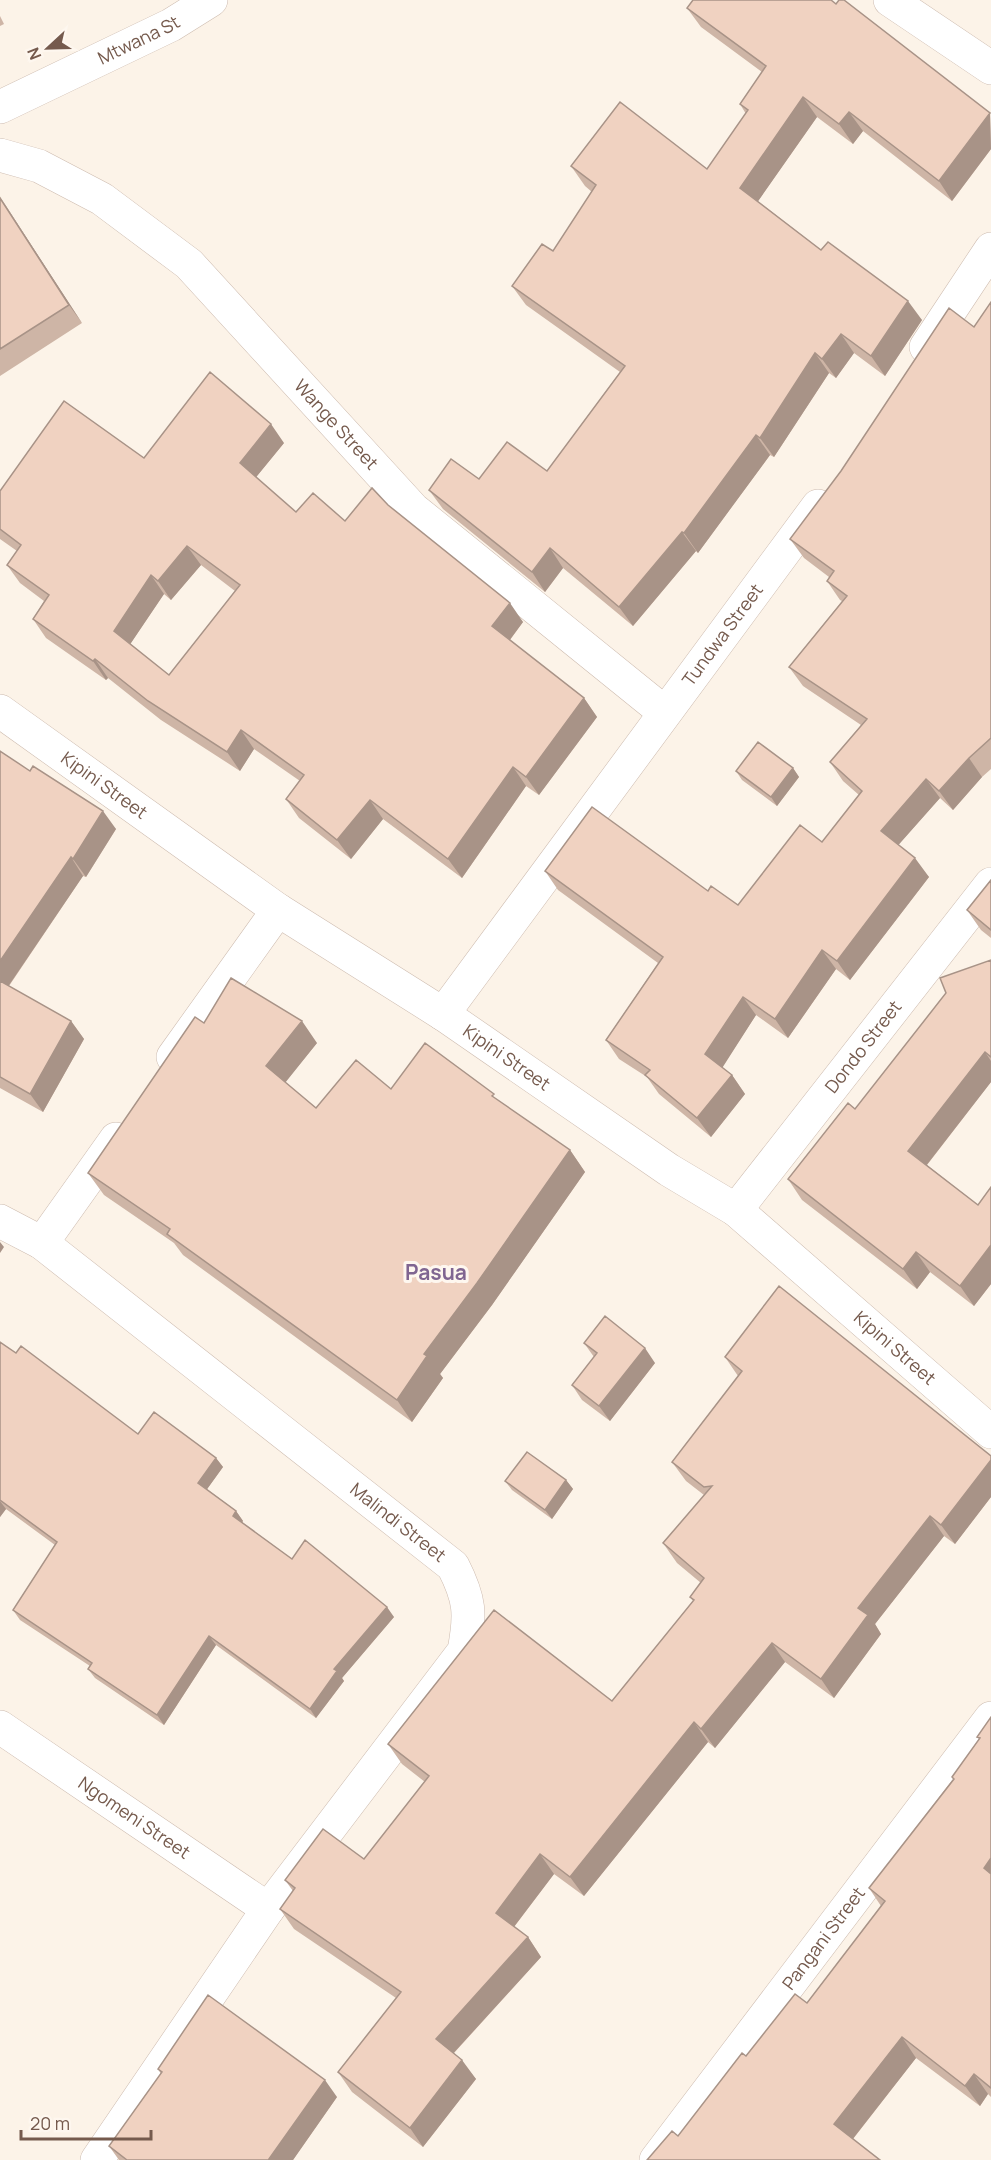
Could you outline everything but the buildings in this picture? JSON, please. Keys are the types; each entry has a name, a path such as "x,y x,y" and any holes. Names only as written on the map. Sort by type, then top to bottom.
{"street":[{"name":"Mtwana St","path":"0,107 171,25 211,0"},
{"path":"890,0 991,68"},
{"name":"Wange Street","path":"0,155 39,166 102,200 189,264 413,509 664,712"},
{"path":"911,369 991,249"},
{"name":"Tundwa Street","path":"442,1014 838,479"},
{"name":"Kipini Street","path":"0,711 278,910 442,1014 669,1170 736,1210 991,1432"},
{"name":"Dondo Street","path":"736,1210 991,884"},
{"path":"153,1086 278,910"},
{"path":"42,1243 132,1115"},
{"name":"Malindi Street","path":"0,1221 42,1243 453,1566 467,1593 470,1620 464,1651 268,1909 97,2160"},
{"name":"Pangani Street","path":"656,2160 991,1718"},
{"name":"Ngomeni Street","path":"0,1727 268,1909"}],"district":[{"name":"Pasua","path":"436,1273"}]}
